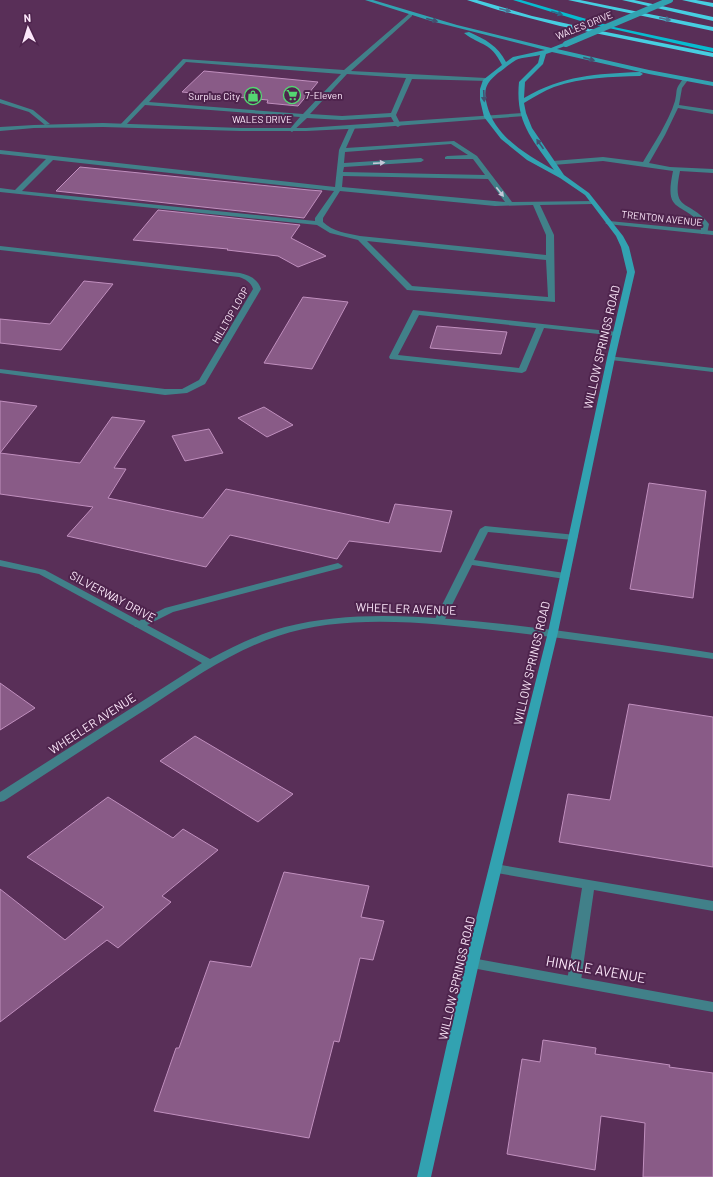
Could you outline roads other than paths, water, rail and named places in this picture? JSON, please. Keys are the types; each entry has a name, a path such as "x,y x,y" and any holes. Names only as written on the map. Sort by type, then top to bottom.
{"highway":[{"path":"470,0 539,19 647,43 713,55"},
{"path":"571,0 713,29"},
{"path":"625,0 713,19"},
{"path":"685,0 713,5"}],"main road":[{"path":"516,0 572,18 662,40 713,50"}],"street":[{"path":"368,0 410,15 451,25 658,74 713,84"},
{"name":"WALES DRIVE","path":"551,49 670,0"},
{"path":"292,130 346,72 410,15"},
{"path":"451,25 493,46 505,66"},
{"path":"122,126 185,60 410,77 486,80 515,58 543,53 551,49"},
{"name":"WILLOW SPRINGS ROAD","path":"543,53 541,63 522,82 521,102 523,115 530,130 562,177"},
{"path":"521,102 552,85 574,79 605,75 658,74"},
{"path":"393,115 410,77"},
{"name":"WILLOW SPRINGS ROAD","path":"424,1177 472,963 553,632 610,358 631,272 625,247 587,194 562,177 529,159 503,138 487,117 483,100 483,89 486,80"},
{"path":"645,164 662,135 676,106 679,88 685,80"},
{"path":"0,101 30,111 47,124"},
{"path":"144,103 342,118 393,115"},
{"path":"676,106 713,112"},
{"path":"393,115 398,125"},
{"name":"WALES DRIVE","path":"0,129 47,124 292,130 352,128 523,115"},
{"path":"319,222 319,218 338,188 342,150 352,128"},
{"path":"342,150 452,142 475,157 488,177 510,204"},
{"path":"0,152 477,203 536,204 593,202"},
{"path":"448,158 475,157"},
{"path":"17,192 51,158"},
{"path":"553,163 603,159 677,169 713,171"},
{"path":"340,165 420,160"},
{"path":"677,169 673,190 674,199 680,205 704,221 704,232"},
{"path":"339,174 488,177"},
{"path":"0,190 319,222 322,226 330,230 360,238 550,258"},
{"path":"360,238 410,288 552,300 550,235 536,204"},
{"name":"TRENTON AVENUE","path":"609,223 713,233"},
{"name":"HILLTOP LOOP","path":"0,248 240,275 249,278 256,285 257,290 202,382 184,392 165,392 0,371"},
{"path":"541,326 522,371 393,357 416,312 617,334"},
{"path":"610,358 713,370"},
{"path":"439,621 486,529 573,537"},
{"path":"469,562 565,576"},
{"name":"SILVERWAY DRIVE","path":"0,563 42,572 210,663"},
{"path":"139,625 168,610 338,566"},
{"name":"WHEELER AVENUE","path":"0,798 210,663 245,645 277,633 299,627 349,619 383,618 439,621 553,632 713,656"},
{"path":"495,869 713,906"},
{"path":"574,981 589,884"},
{"name":"HINKLE AVENUE","path":"472,963 713,1007"}],"place":[{"name":"7-Eleven","path":"292,95"},
{"name":"Surplus City","path":"253,96"}]}
